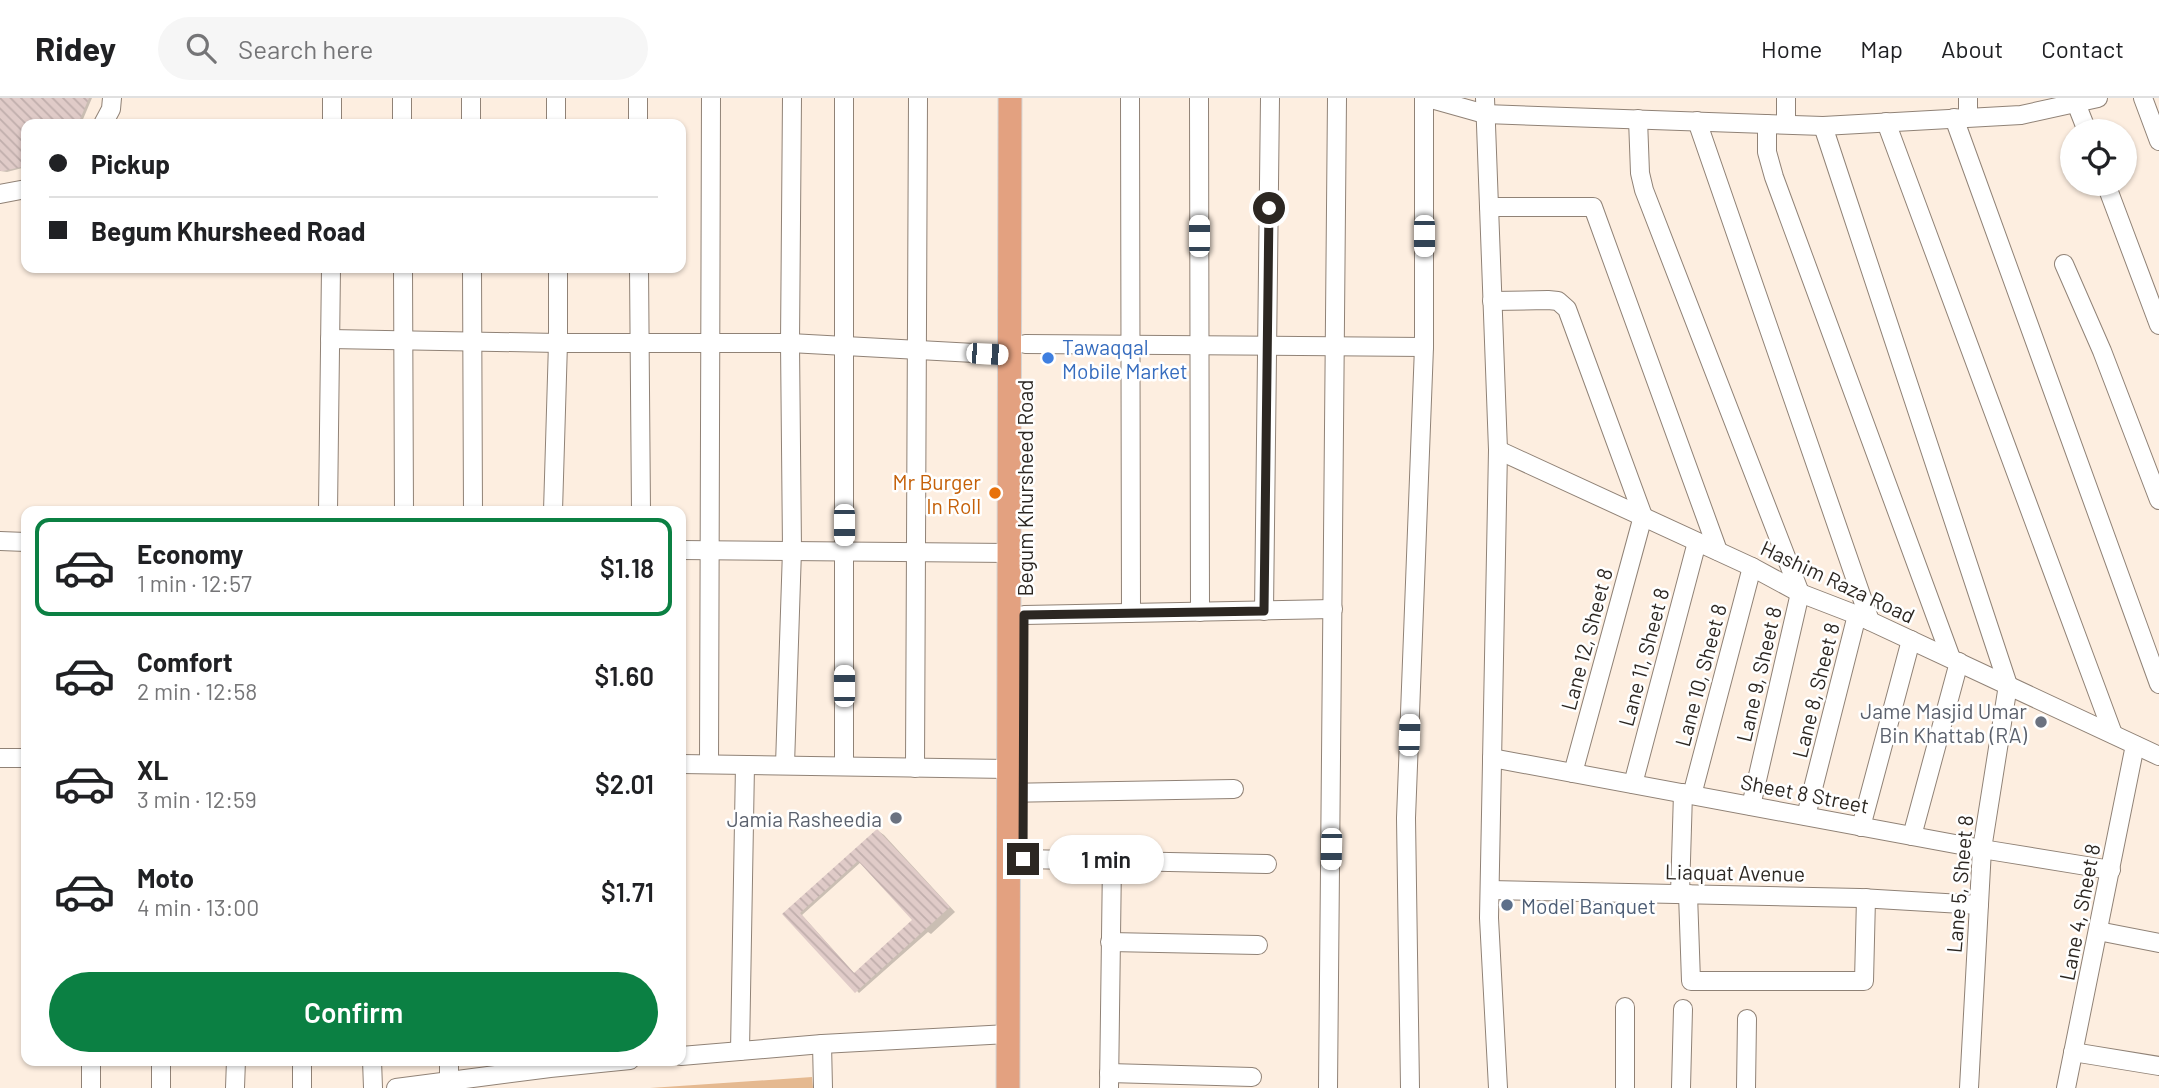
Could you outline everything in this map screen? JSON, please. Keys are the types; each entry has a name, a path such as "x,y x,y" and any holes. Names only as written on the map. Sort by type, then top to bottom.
{"main road":[{"name":"Begum Khursheed Road","path":"1010,98 1018,350"},
{"name":"Begum Khursheed Road","path":"1008,1088 1024,615 1017,452 1026,98"},
{"name":"Begum Khursheed Road","path":"1017,452 1009,553 1008,769 1016,793 1023,859 1022,1088"}],"street":[{"path":"106,119 111,109 112,98"},
{"path":"332,98 332,119"},
{"path":"402,98 402,119"},
{"path":"471,98 471,119"},
{"path":"556,98 556,119"},
{"path":"638,98 638,119"},
{"path":"709,764 711,98"},
{"path":"785,765 792,550 792,98"},
{"path":"844,98 844,766"},
{"path":"915,768 918,98"},
{"path":"1130,98 1131,613"},
{"path":"1199,98 1200,612"},
{"path":"1264,611 1270,98"},
{"path":"1328,1088 1337,98"},
{"path":"1410,1088 1406,818 1424,347 1426,98 1485,106 1638,119 1823,126 2021,115 2098,98"},
{"path":"1786,98 1786,124"},
{"path":"1968,98 1961,118 2159,684"},
{"path":"2143,98 2159,141"},
{"path":"2076,103 2082,119"},
{"path":"1485,106 1498,450 1490,890 1498,1088"},
{"path":"1638,119 1640,173 1644,190 1800,593"},
{"path":"1697,121 1864,618"},
{"path":"1886,122 2113,734"},
{"path":"1767,124 1767,152 1774,177 1955,660 1912,836"},
{"path":"1823,126 2008,685"},
{"path":"0,194 21,190"},
{"path":"2111,196 2159,325"},
{"path":"1489,206 1593,207 1718,551"},
{"path":"2064,264 2102,351 2159,499"},
{"path":"328,506 331,273"},
{"path":"403,273 404,506"},
{"path":"472,273 473,506"},
{"path":"553,506 558,273"},
{"path":"639,273 641,506"},
{"path":"1492,300 1558,301 1567,309 1643,516"},
{"path":"330,339 790,343 917,350 1018,350 1131,345 1424,347"},
{"name":"Hashim Raza Road","path":"1498,450 1752,567 1800,593 1864,618 2159,756"},
{"name":"Lane 12, Sheet 8","path":"1573,773 1643,516"},
{"path":"0,541 21,541"},
{"name":"Lane 11, Sheet 8","path":"1633,784 1697,542"},
{"path":"686,550 1009,553"},
{"name":"Lane 10, Sheet 8","path":"1752,567 1688,794 1684,894 1691,981 1864,981 1866,898"},
{"name":"Lane 9, Sheet 8","path":"1751,806 1800,593"},
{"path":"1024,615 1333,609"},
{"name":"Lane 8, Sheet 8","path":"1806,816 1864,618"},
{"path":"1861,827 1910,640"},
{"name":"Lane 5, Sheet 8","path":"1969,1088 1982,849 2008,685"},
{"name":"Lane 4, Sheet 8","path":"2066,1088 2135,745"},
{"path":"0,758 21,758"},
{"name":"Sheet 8 Street","path":"1492,758 1982,849 2110,870"},
{"path":"686,764 1008,769"},
{"path":"740,1051 745,765"},
{"path":"1016,793 1234,789"},
{"path":"1023,859 1267,864"},
{"path":"1112,861 1109,1081 1252,1077"},
{"name":"Liaquat Avenue","path":"1490,890 1866,898 1979,905"},
{"path":"2098,931 2159,943"},
{"path":"1110,942 1258,945"},
{"path":"1625,1007 1625,1088"},
{"path":"1681,1088 1683,1009"},
{"path":"1746,1088 1747,1019"},
{"path":"686,1056 822,1044 1008,1034"},
{"path":"822,1044 823,1088"},
{"path":"2073,1052 2159,1066"},
{"path":"91,1066 91,1088"},
{"path":"161,1066 161,1088"},
{"path":"235,1088 236,1066"},
{"path":"302,1066 302,1088"},
{"path":"372,1066 373,1088"},
{"path":"449,1066 449,1082"},
{"path":"396,1088 449,1082 539,1066"}],"shaded area":[{"path":"812,1077 813,1088 650,1088"}],"building":[{"path":"0,98 89,98 80,119 21,119 21,167 0,171"},
{"path":"877,829 950,907 855,993 782,914","holes":["858,861 912,920 854,973 800,913"]}],"place":[{"name":"Tawaqqal Mobile Market","path":"1048,358"},
{"name":"Mr Burger In Roll","path":"995,493"},
{"name":"Jame Masjid Umar Bin Khattab (RA)","path":"2041,722"},
{"name":"Jamia Rasheedia","path":"896,818"},
{"name":"Model Banquet","path":"1507,905"}],"route":[{"path":"1023,859 1024,615 1264,611 1269,208"}]}
